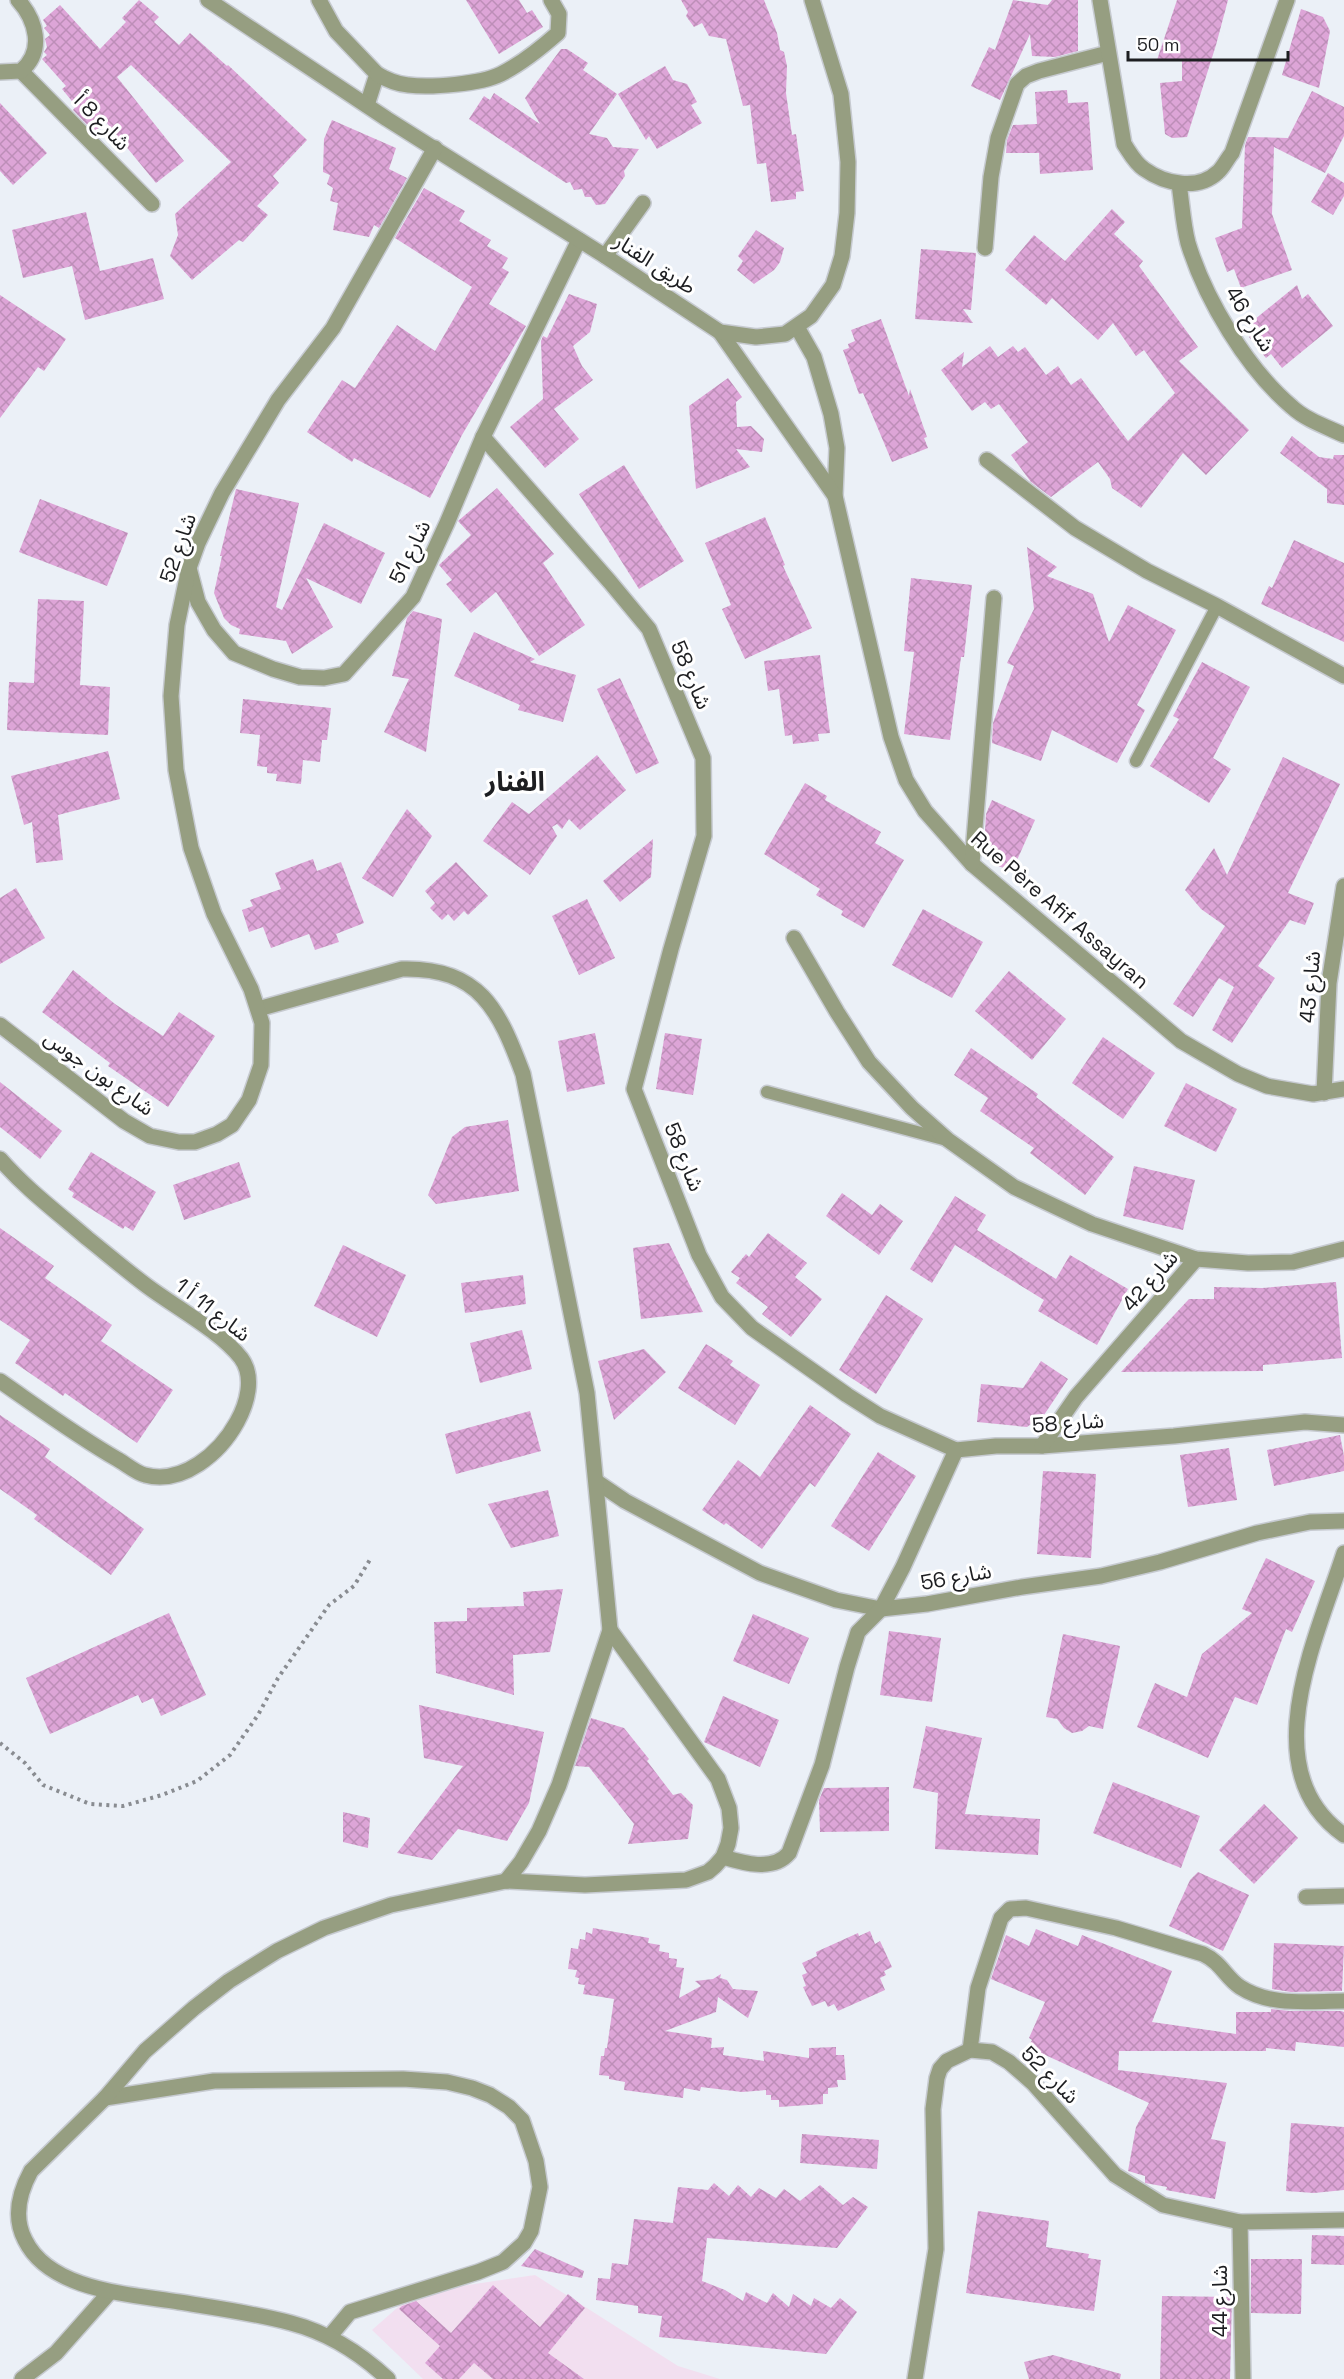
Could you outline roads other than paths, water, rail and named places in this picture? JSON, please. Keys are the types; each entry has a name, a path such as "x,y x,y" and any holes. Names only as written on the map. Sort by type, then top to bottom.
{"street":[{"path":"0,72 21,71 33,58 36,33 33,20 18,0"},
{"name":"طريق الفنار","path":"208,0 720,332 740,336 773,336 785,334 798,327 824,301 833,285 842,256 847,213 848,162 841,94 812,0"},
{"path":"319,0 336,31 378,74 392,82 410,86 437,85 499,75 542,48 558,33 559,14 551,0"},
{"path":"1100,0 1124,144 1134,160 1144,170 1179,184 1202,182 1218,172 1232,153 1287,0"},
{"path":"985,249 991,177 998,138 1017,84 1026,76 1039,71 1108,52"},
{"name":"شارع 8 أ","path":"21,71 152,204"},
{"path":"367,105 378,74"},
{"name":"شارع 52","path":"258,1009 241,967 214,914 190,848 176,770 171,696 177,625 189,568 198,543 222,493 278,400 333,328 435,148"},
{"name":"شارع 46","path":"1179,184 1188,242 1205,285 1227,330 1260,374 1292,408 1344,435"},
{"path":"605,256 642,203"},
{"name":"شارع 51","path":"189,568 198,602 214,630 234,653 300,677 324,678 344,674 413,597 483,438 579,240"},
{"name":"Rue Père Afif Assayran","path":"798,327 814,357 831,414 837,448 835,496 891,737 906,780 925,811 972,864 1181,1041 1238,1074 1267,1086 1324,1093 1344,1089"},
{"name":"Rue Père Afif Assayran","path":"720,332 835,496"},
{"name":"شارع 58","path":"483,438 649,629 703,758 704,836 634,1089 699,1255 722,1297 752,1328 880,1416 956,1450 1174,1436 1305,1422 1344,1425"},
{"path":"987,460 1075,528 1147,571 1217,606 1344,676"},
{"path":"972,864 994,598"},
{"name":"شارع 43","path":"1324,1093 1329,983 1344,886"},
{"path":"794,938 869,1062 912,1108 948,1140 1014,1187 1092,1224 1196,1259"},
{"path":"258,1009 402,969 422,968 463,980 485,998 508,1032 523,1074 587,1393 610,1630 559,1785 539,1831 521,1862 506,1881"},
{"name":"شارع بون جوس","path":"0,1025 124,1121 150,1136 179,1142 195,1142 217,1134 232,1125 249,1100 261,1065 263,1034 258,1009"},
{"name":"شارع 11 أ 1","path":"0,1159 25,1187 147,1286 191,1316 234,1351 242,1359 248,1376 248,1389 245,1407 222,1444 188,1471 158,1476 144,1475 97,1448 0,1381"},
{"name":"شارع 42","path":"1042,1446 1076,1397 1196,1259 1248,1263 1293,1262 1344,1250"},
{"path":"723,1857 765,1865 777,1863 789,1853 822,1766 846,1667 858,1632 881,1609 903,1567 956,1450"},
{"name":"شارع 56","path":"597,1482 625,1501 760,1573 836,1600 881,1609 927,1604 1101,1576 1160,1562 1257,1533 1310,1522 1344,1521"},
{"path":"1344,1553 1306,1670 1298,1712 1296,1738 1297,1767 1305,1791 1327,1824 1344,1835"},
{"path":"388,2379 357,2352 330,2336 292,2323 256,2315 110,2292 53,2271 39,2262 22,2234 18,2218 23,2186 31,2171 105,2098 145,2051 194,2008 229,1981 277,1951 324,1928 391,1905 506,1881 585,1885 686,1880 708,1872 723,1857 731,1828 729,1808 718,1779 610,1630"},
{"path":"1306,1897 1344,1896"},
{"path":"915,2379 936,2249 933,2109 937,2078 940,2069 947,2061 970,2050 978,1988 1005,1912 1016,1908 1054,1913 1203,1954 1215,1960 1238,1986 1265,1999 1281,2002 1344,2001"},
{"name":"شارع 52","path":"970,2050 992,2052 1009,2062 1033,2083 1115,2175 1162,2205 1240,2222 1344,2220"},
{"path":"105,2098 214,2081 403,2079 447,2082 472,2088 490,2095 509,2107 522,2120 534,2153 540,2187 531,2231 524,2243 503,2262 478,2272 350,2312 330,2336"},
{"name":"شارع 44","path":"1240,2222 1243,2379"},
{"path":"22,2379 56,2353 110,2292"}],"lane":[{"path":"1136,761 1217,606"},
{"path":"767,1092 948,1140"}],"district":[{"name":"الفنار","path":"515,782"}]}
